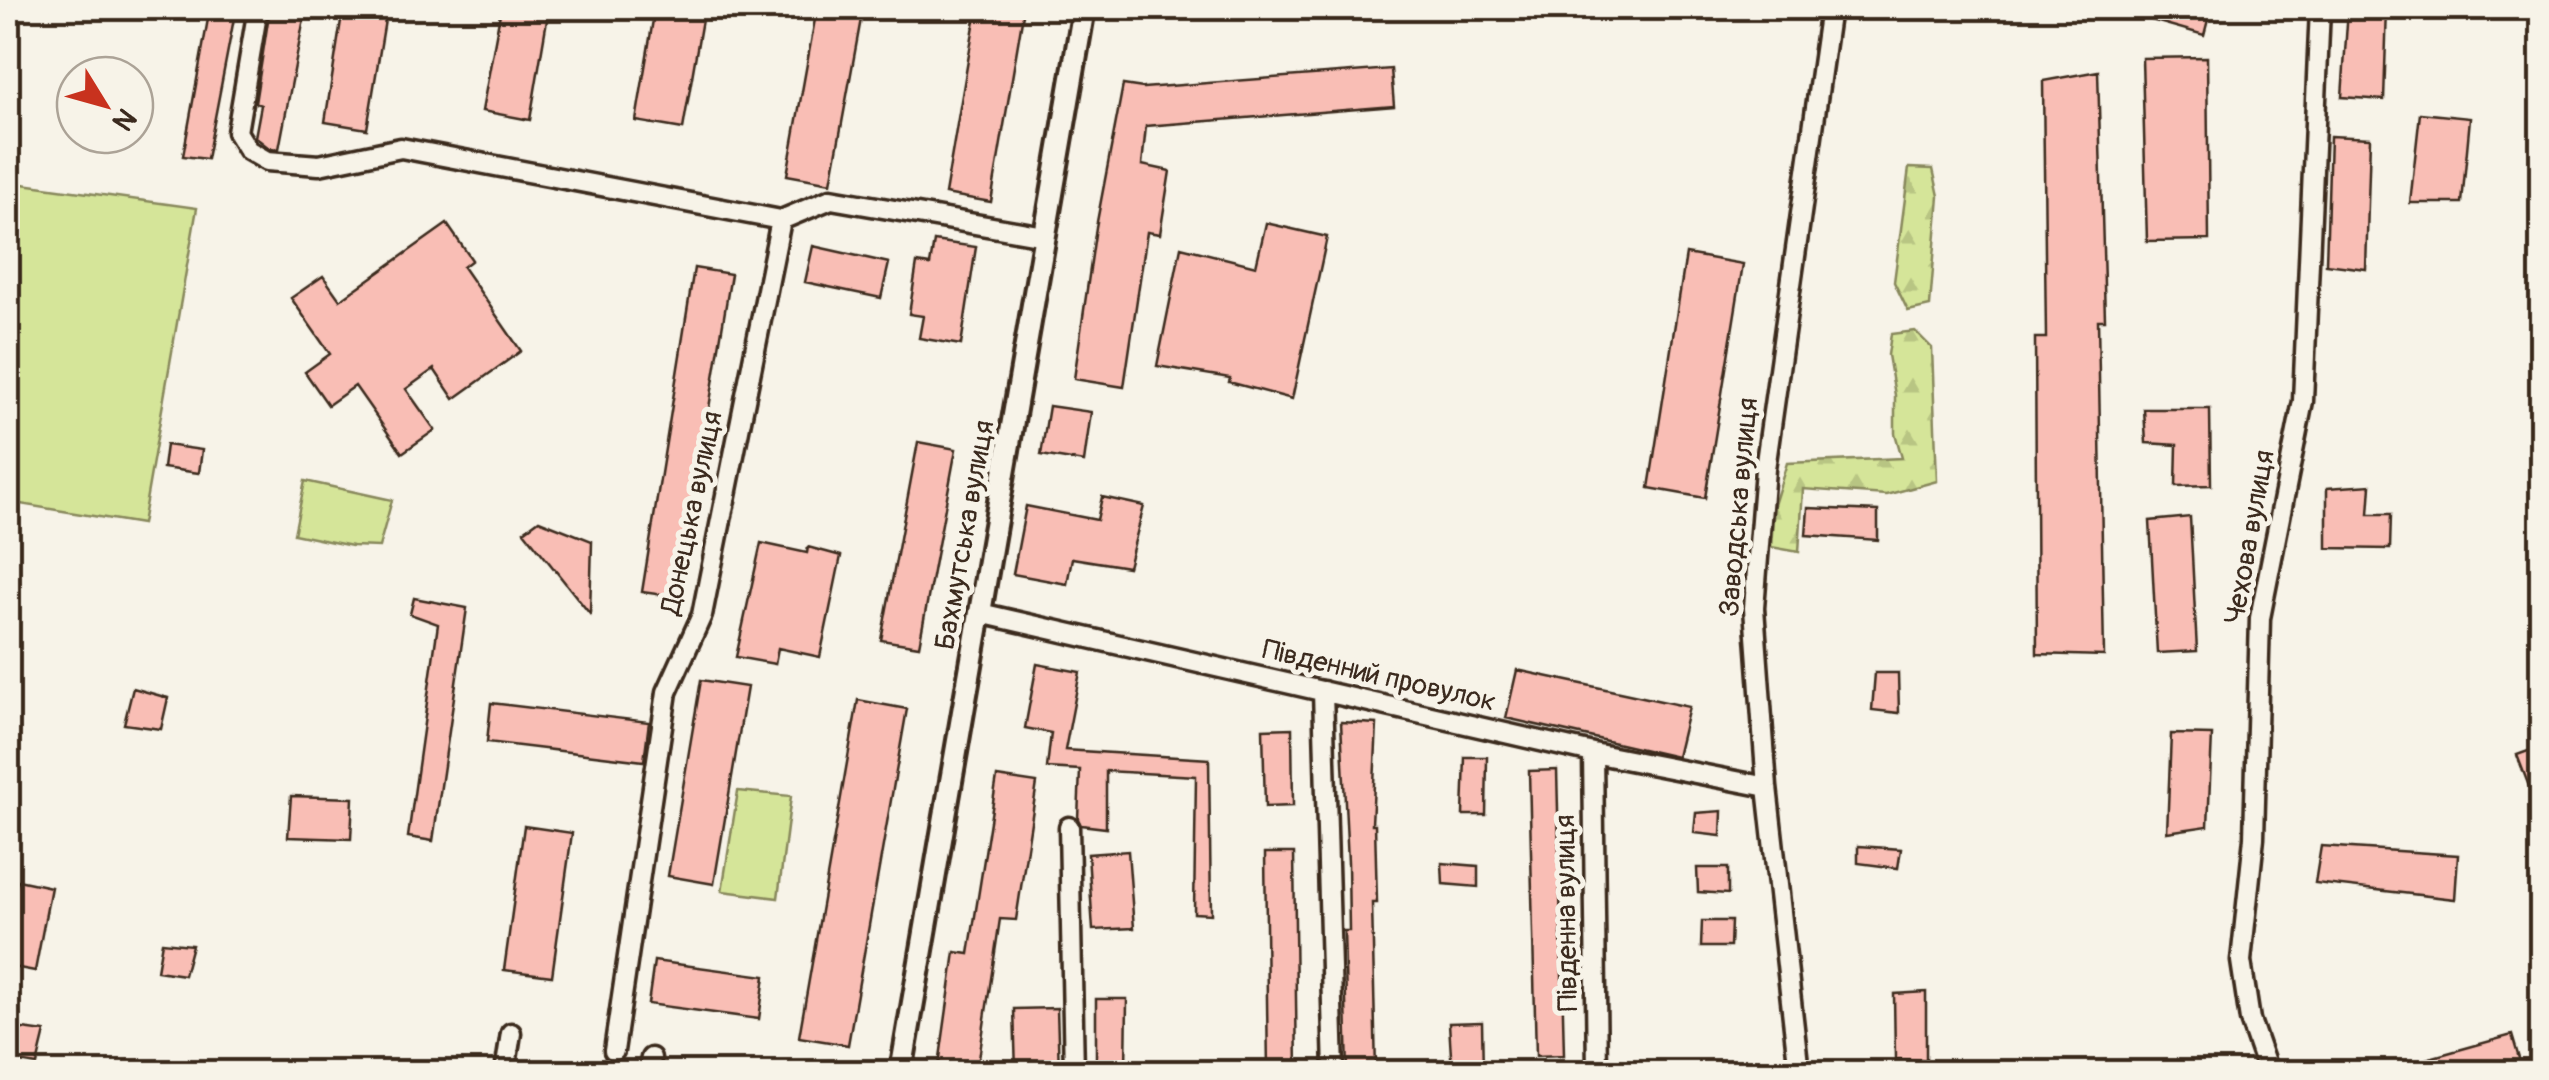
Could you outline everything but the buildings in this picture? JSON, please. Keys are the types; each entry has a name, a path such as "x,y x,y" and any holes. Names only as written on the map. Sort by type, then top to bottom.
{"street":[{"path":"258,8 236,132 248,150 267,161 319,165 401,148 781,220 831,198 1044,236"},
{"name":"Бахмутська вулиця","path":"901,1072 1084,8"},
{"name":"Заводська вулиця","path":"1798,1072 1766,787 1754,608 1768,450 1830,8"},
{"name":"Чехова вулиця","path":"2268,1072 2250,1020 2240,961 2254,838 2260,618 2303,402 2320,8"},
{"name":"Донецька вулиця","path":"614,1051 667,692 702,615 781,220"},
{"name":"Південний провулок","path":"980,613 1592,753 1766,787"},
{"path":"1324,691 1334,1072"},
{"name":"Південна вулиця","path":"1592,753 1598,1072"},
{"path":"1069,827 1074,1072"},
{"path":"505,1072 511,1033"}],"green space":[{"path":"1909,168 1933,169 1939,196 1930,306 1908,311 1894,282"},
{"path":"8,182 197,208 142,524 8,502"},
{"path":"1915,331 1932,348 1937,481 1886,495 1803,489 1799,552 1771,547 1774,505 1787,463 1902,458 1895,433 1895,395 1888,355 1891,334"},
{"path":"305,481 392,500 379,547 352,546 294,534"},
{"path":"738,791 791,796 778,898 722,891"}]}
